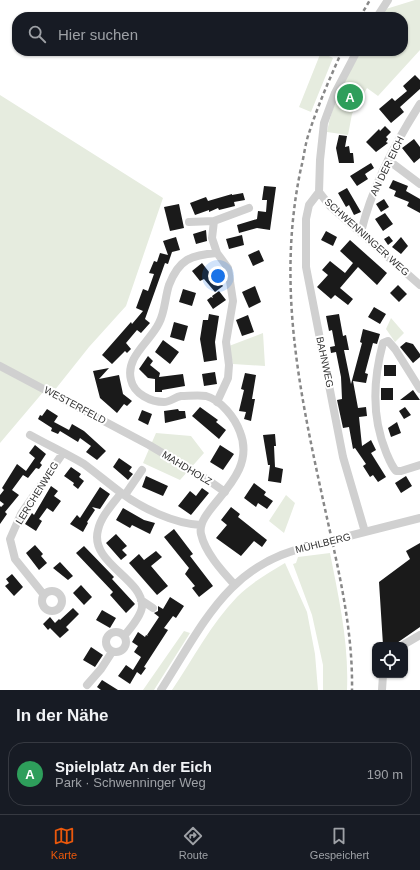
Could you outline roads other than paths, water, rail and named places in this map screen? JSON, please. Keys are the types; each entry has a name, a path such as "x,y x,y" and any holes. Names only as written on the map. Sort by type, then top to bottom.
{"street":[{"path":"380,12 388,0"},
{"name":"SCHWENNINGER WEG","path":"354,56 335,93 324,123 320,160 319,192 330,206 420,285"},
{"name":"AN DER EICH","path":"361,232 365,214 388,160 420,104"},
{"path":"388,160 420,184"},
{"name":"BAHNWEG","path":"319,192 309,205 306,219 306,267 343,457 365,532"},
{"path":"189,222 214,221 249,208"},
{"path":"214,221 212,238 217,253 228,268 233,301 226,342 229,365 228,378 217,402"},
{"path":"217,253 199,254 186,260 174,271 166,294 160,322 136,355 130,367 131,382 138,392 150,400 165,402 179,396 205,396 217,402 231,416 240,432 245,450 233,482 205,516 201,525 200,533 205,546 234,584"},
{"path":"420,390 395,349 388,341 383,343 376,368 375,404 378,434 392,466 396,471 401,472 420,465"},
{"name":"WESTERFELD","path":"0,366 149,446"},
{"path":"30,435 84,464 123,494 151,510 190,525 201,525"},
{"name":"MAHDHOLZ","path":"149,446 208,480 225,492"},
{"name":"LERCHENWEG","path":"44,595 14,559 10,539 21,514 62,453"},
{"path":"124,636 142,608 141,600 136,590 103,555 98,544 98,530 100,524 142,470"},
{"name":"MÜHLBERG","path":"161,690 211,611 234,584 266,560 290,551 420,518"},
{"path":"141,600 153,608"},
{"path":"119,633 124,636 126,642 125,648 119,652 112,652 106,644 109,635 119,633"},
{"path":"408,642 420,635"},
{"path":"87,685 101,669 112,652"},
{"path":"382,678 382,690"}],"railway":[{"path":"363,12 370,0"},
{"path":"340,56 316,112 308,137 301,168 294,212 291,255 291,297 294,340 307,424 344,598 350,644 352,690"}],"place":[{"name":"Spielplatz An der Eich","path":"350,97"}]}
